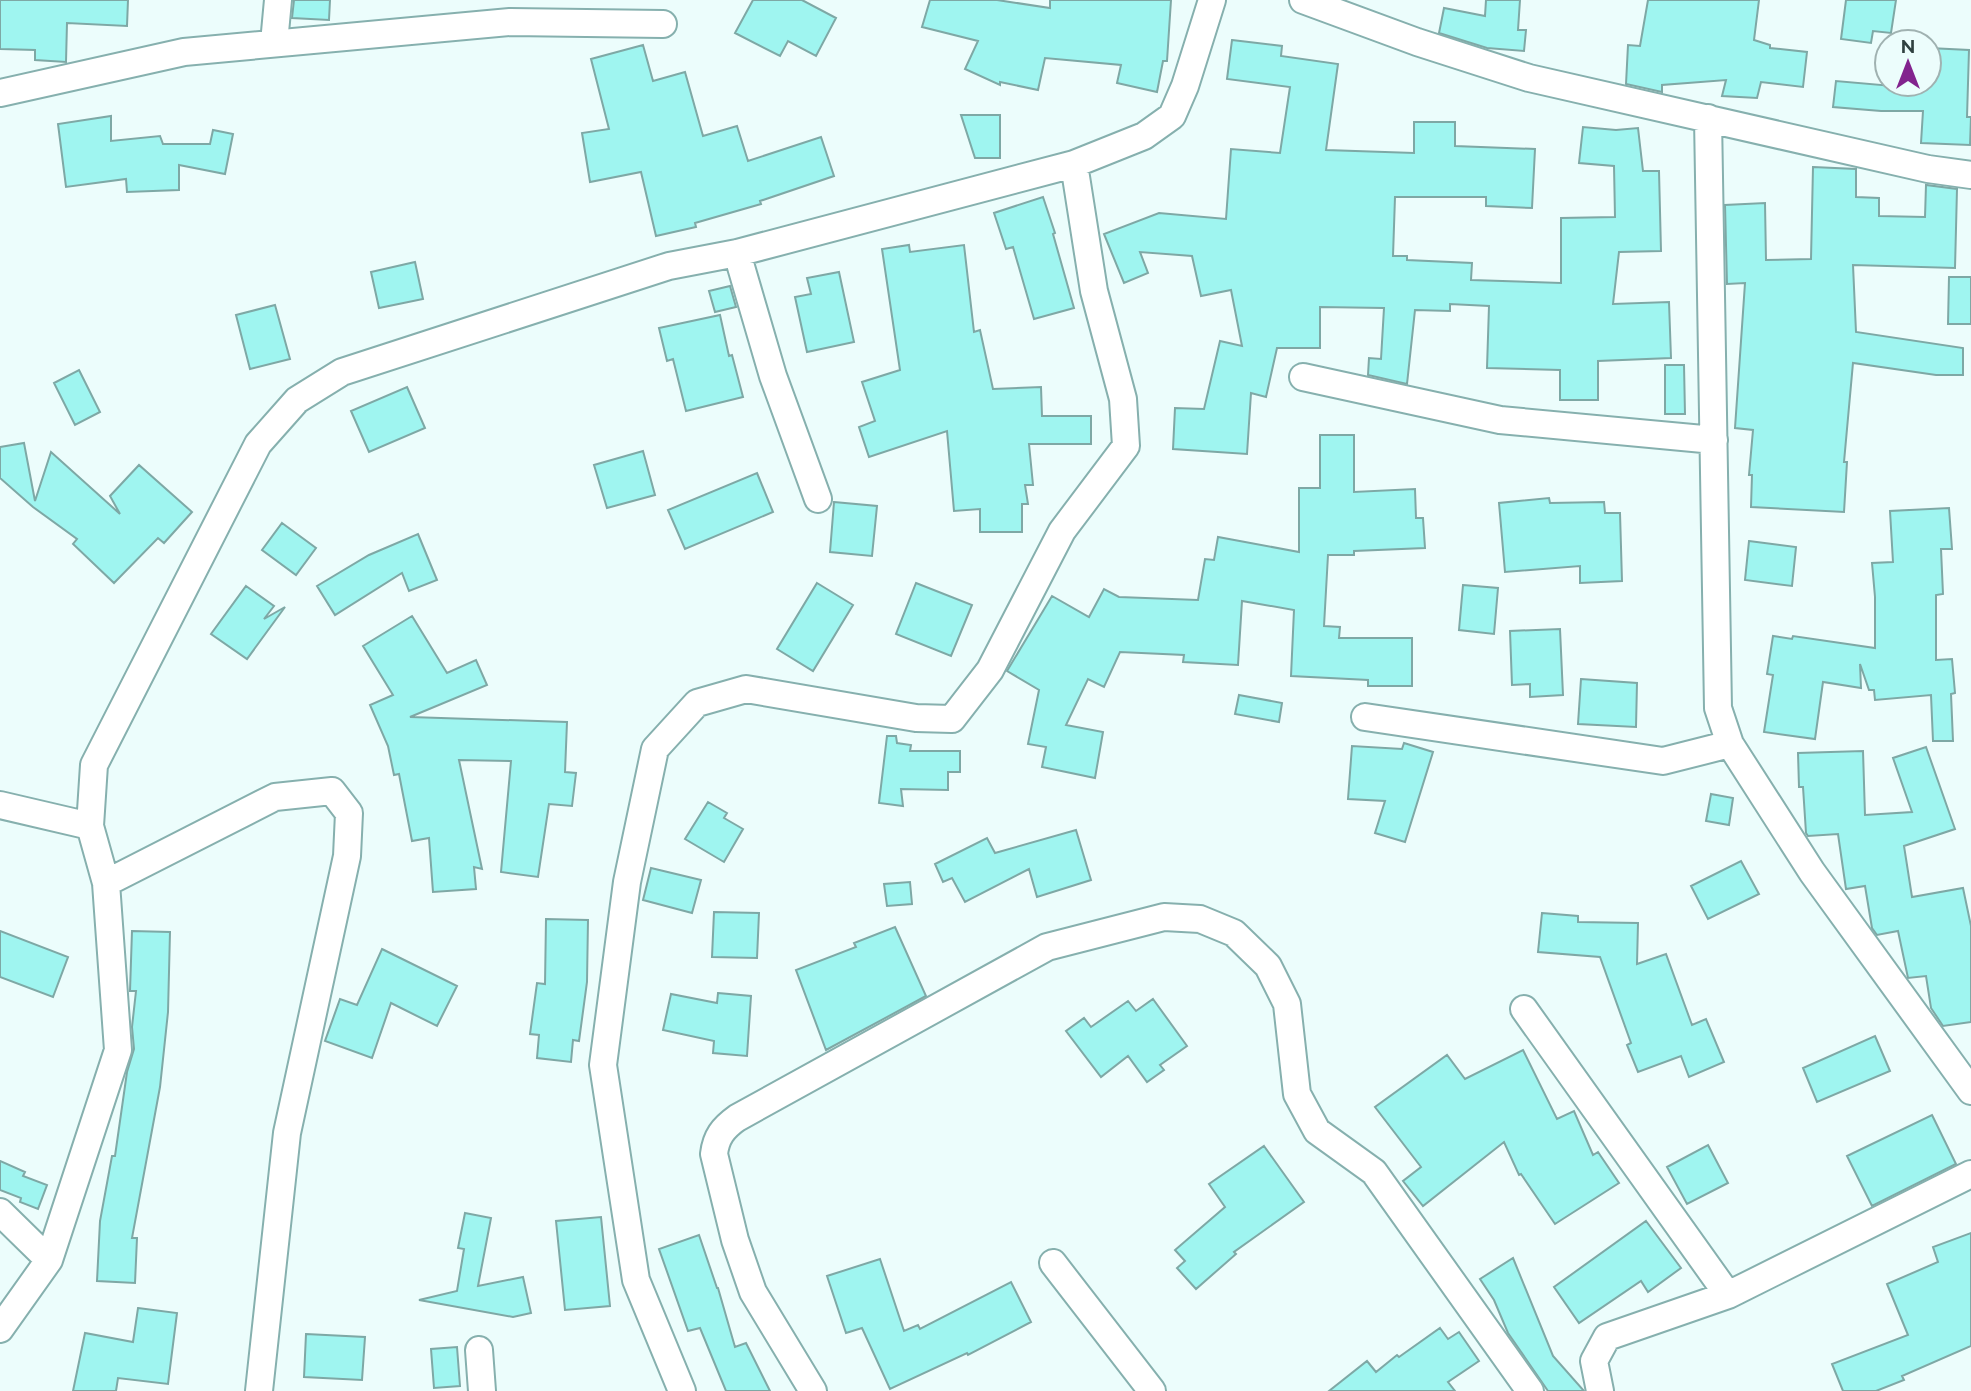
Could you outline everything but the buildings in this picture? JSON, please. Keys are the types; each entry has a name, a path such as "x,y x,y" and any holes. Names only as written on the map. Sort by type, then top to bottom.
{"street":[{"path":"274,43 278,0"},
{"path":"0,1329 48,1260 118,1050 106,883 90,826 94,765 257,443 297,400 342,372 669,267 737,253 1074,164 1144,136 1172,116 1185,86 1212,0"},
{"path":"1303,0 1417,42 1530,78 1928,169 1971,175"},
{"path":"0,93 184,52 510,22 663,24"},
{"path":"1708,118 1718,708 1730,744 1812,872 1971,1091"},
{"path":"682,1391 636,1280 603,1065 627,882 655,750 696,703 746,689 916,718 952,719 990,670 1062,531 1126,446 1123,399 1094,291 1074,164"},
{"path":"737,253 772,376 818,499"},
{"path":"1303,377 1500,420 1713,440"},
{"path":"1365,717 1663,761 1730,744"},
{"path":"106,883 275,797 332,791 349,813 347,856 288,1133 259,1391"},
{"path":"0,805 90,826"},
{"path":"813,1391 753,1292 735,1240 714,1154 716,1142 723,1129 737,1118 1047,947 1164,917 1200,919 1234,933 1268,966 1287,1004 1297,1094 1317,1131 1374,1172 1530,1391"},
{"path":"1524,1009 1728,1295"},
{"path":"1600,1391 1594,1361 1607,1337 1728,1295 1971,1174"},
{"path":"0,1212 48,1260"},
{"path":"1053,1263 1152,1391"},
{"path":"479,1350 482,1391"}]}
